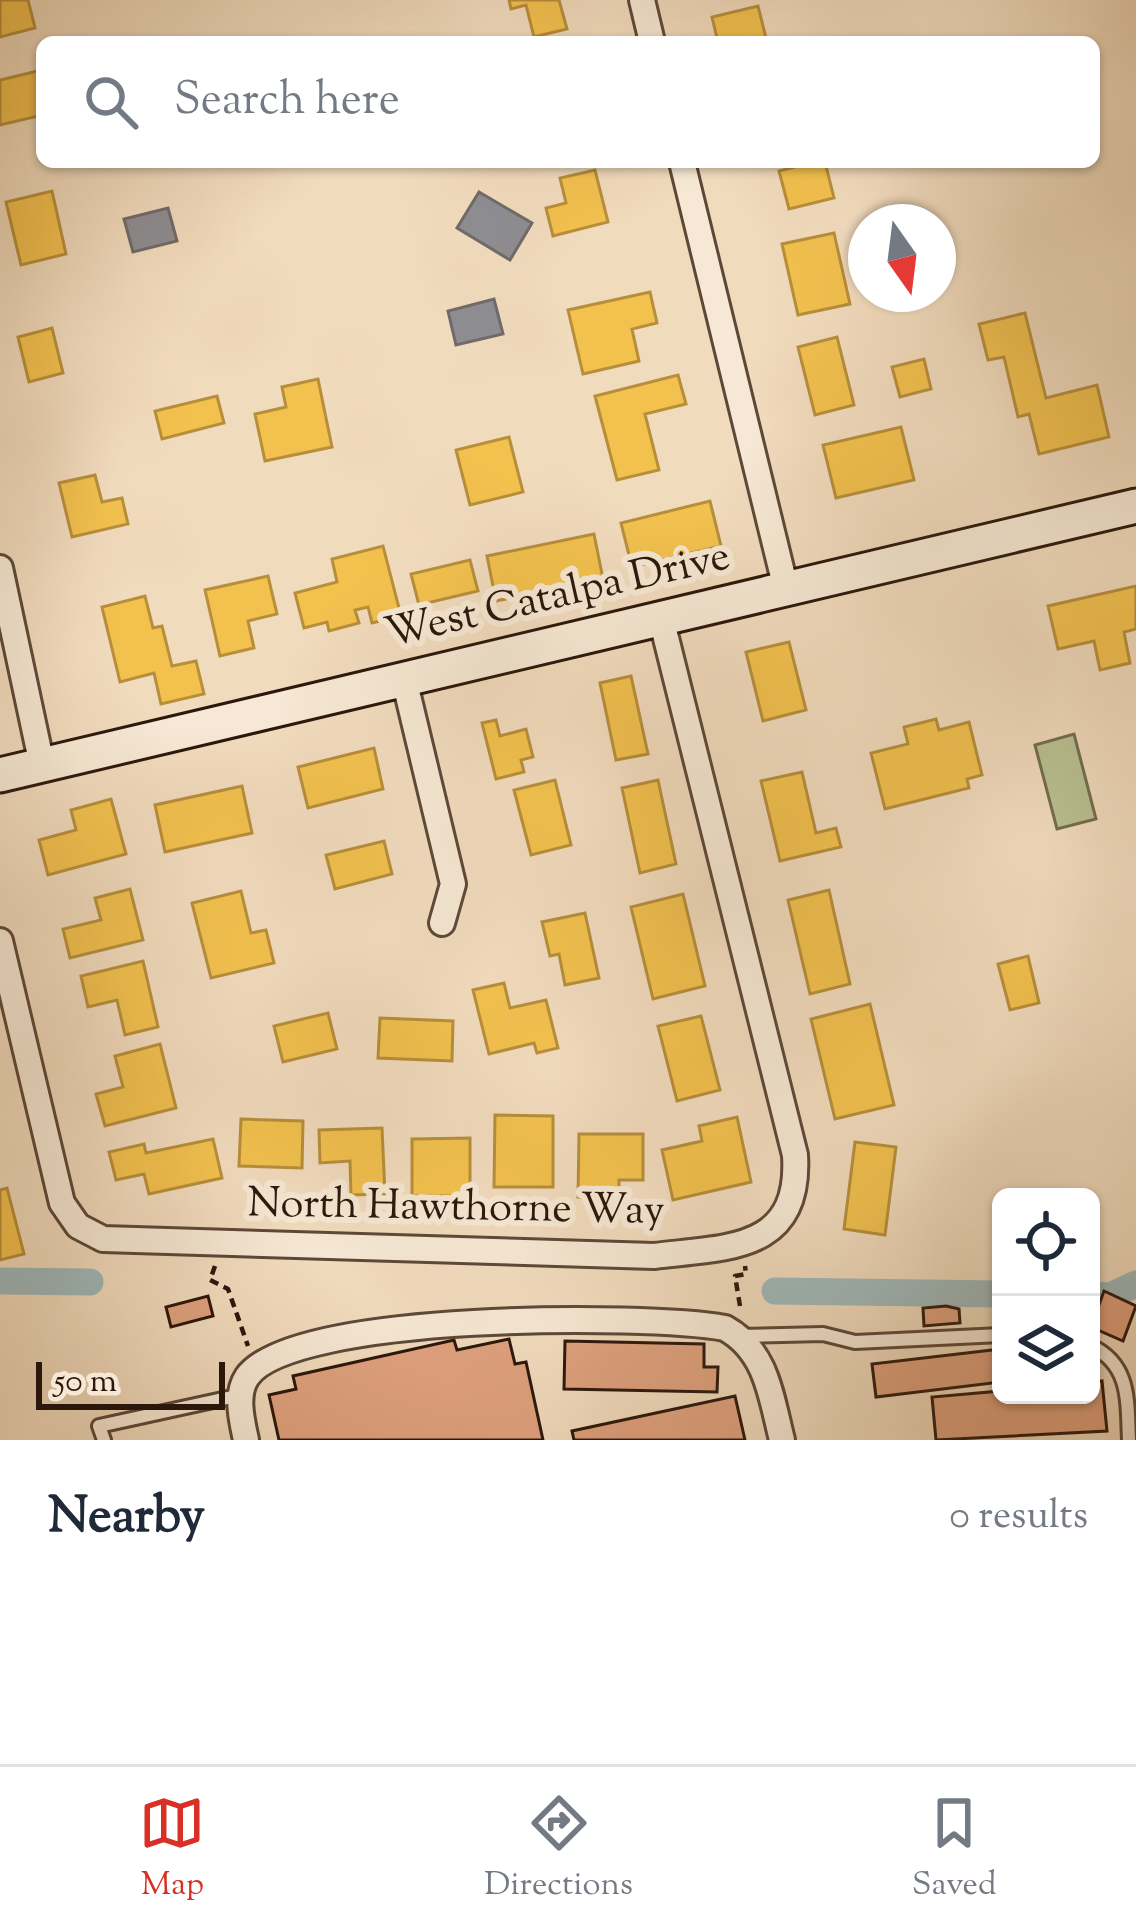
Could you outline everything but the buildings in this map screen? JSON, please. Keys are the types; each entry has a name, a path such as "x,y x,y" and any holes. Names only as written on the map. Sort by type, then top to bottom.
{"street":[{"path":"642,0 651,36"},
{"path":"683,168 785,589"},
{"name":"West Catalpa Drive","path":"0,775 1136,506"},
{"path":"0,568 42,765"},
{"name":"North Hawthorne Way","path":"0,941 62,1203 78,1226 103,1239 654,1256 743,1244 774,1229 790,1208 797,1183 795,1155 661,618"},
{"path":"404,679 453,884 442,923"},
{"path":"246,1440 241,1395 264,1363 318,1341 466,1323 706,1325 739,1336 765,1374 782,1440"}],"lane":[{"path":"739,1336 824,1334 855,1342 992,1335"},
{"path":"1100,1350 1120,1369 1129,1440"},
{"path":"104,1440 99,1426 241,1395"}],"path":[{"path":"216,1243 210,1280 228,1289 264,1363"},
{"path":"739,1336 735,1276 746,1274 745,1266"}],"green space":[{"path":"1074,734 1096,819 1057,829 1035,745"}],"waterway":[{"path":"0,1281 90,1282"},
{"path":"1100,1295 1136,1284"},
{"path":"775,1291 992,1294"}]}
